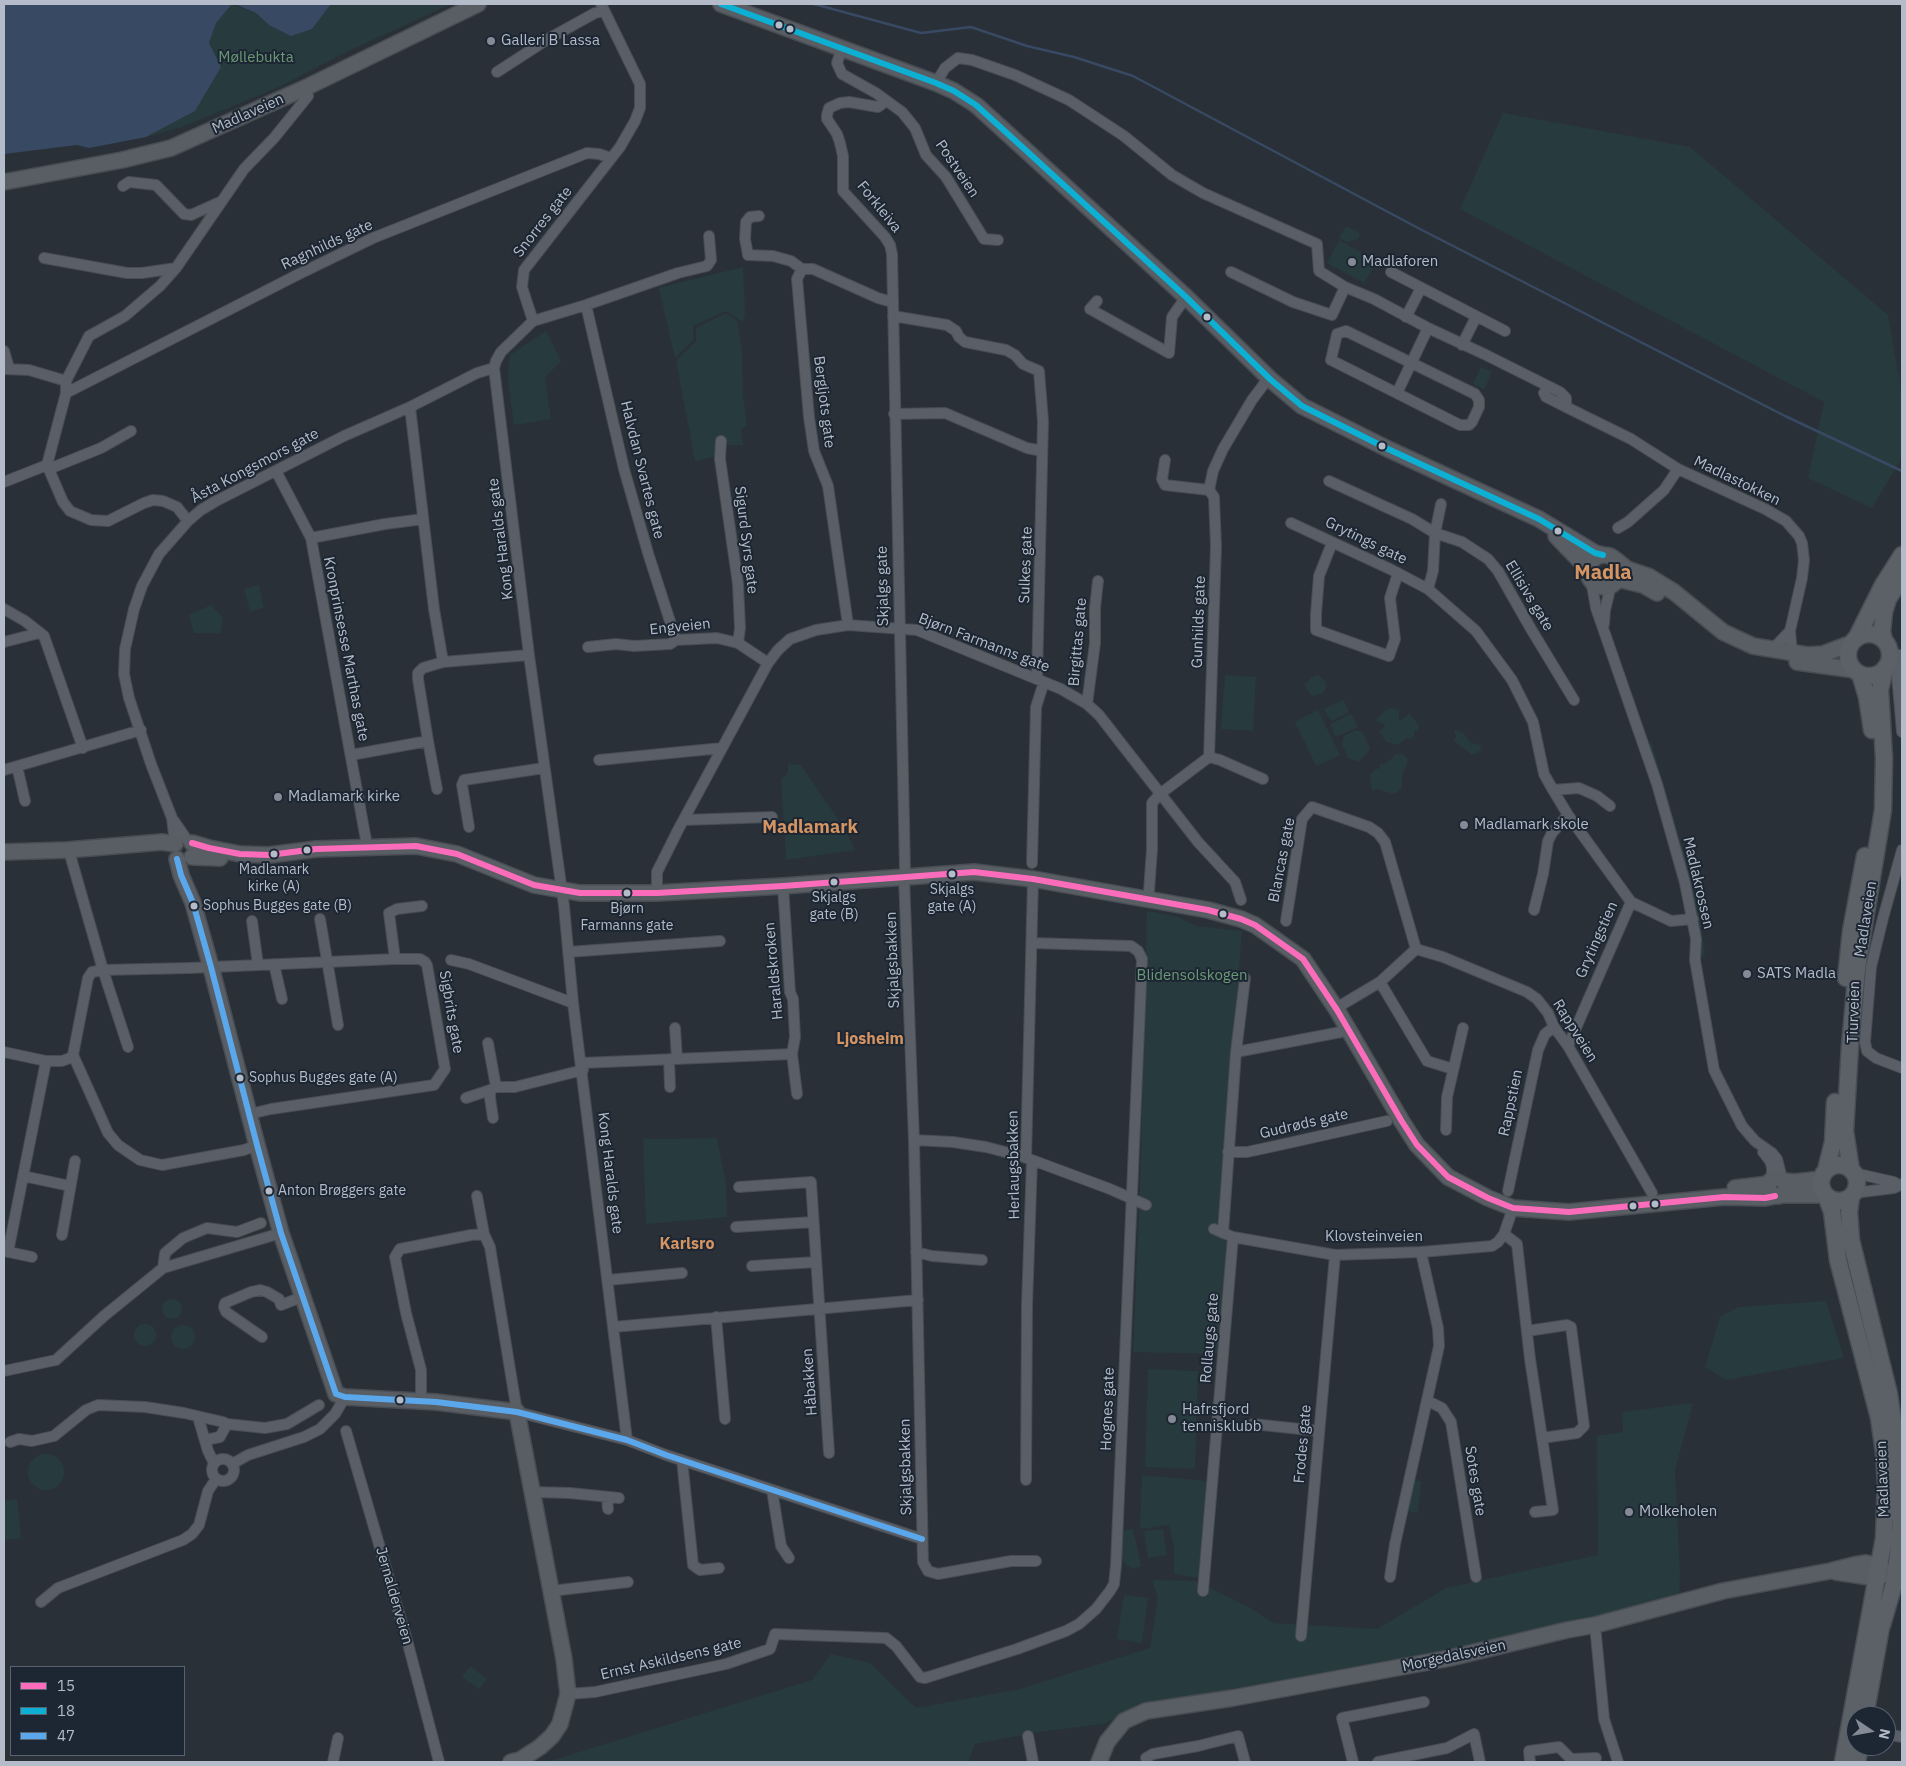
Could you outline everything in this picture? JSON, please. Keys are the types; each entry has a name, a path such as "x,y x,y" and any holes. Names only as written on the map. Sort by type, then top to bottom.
{"main road":[{"name":"Madlaveien","path":"4,182 122,160 171,148 305,88 478,4"},
{"path":"721,4 936,82 976,105 1186,297 1271,380 1302,406 1388,449 1539,519 1594,553 1610,557 1627,569 1648,576 1674,592 1723,632 1753,646 1807,655 1823,654 1867,634 1873,634 1884,640 1888,645 1890,657 1885,668 1876,674 1865,675 1858,672 1776,659 1740,651 1715,637 1656,592 1643,585 1615,582 1600,586 1590,577 1584,565 1539,519"},
{"path":"1884,640 1882,632 1884,612 1902,556"},
{"path":"1590,577 1588,568 1592,560 1610,557"},
{"path":"1610,557 1620,568 1615,582"},
{"path":"1858,672 1849,660 1848,654 1854,641 1898,573"},
{"name":"Madlaveien","path":"1852,1171 1845,1131 1848,1082 1857,968 1883,810 1884,758 1880,690 1885,668"},
{"name":"Madlaveien","path":"1824,1175 1832,1142 1850,939 1868,840 1874,775 1872,731 1867,697 1858,672"},
{"path":"4,852 123,846 162,842 208,857 270,862 317,857 370,843 416,846 457,854 534,885 580,892 657,893 783,886 904,873 974,872 1033,879 1208,910 1241,918 1255,925 1303,959 1337,1010 1417,1146 1448,1176 1488,1198 1513,1208 1569,1212 1654,1198 1667,1203 1737,1196 1768,1198 1777,1186 1824,1175 1836,1165 1847,1167 1852,1171 1857,1182 1852,1195 1837,1201 1826,1196 1777,1186"},
{"path":"183,850 181,875 193,903 211,967 281,1233 302,1297 340,1396 421,1401 518,1412 564,1659 568,1694 560,1724 552,1736 540,1747 515,1761"},
{"path":"1824,1175 1821,1189 1826,1196"},
{"name":"Madlaveien","path":"1852,1195 1849,1212 1851,1240 1889,1394 1901,1511 1894,1584 1882,1625 1867,1706"},
{"name":"Madlaveien","path":"1826,1196 1832,1212 1838,1260 1873,1392 1882,1436 1886,1485 1881,1572 1882,1625"},
{"name":"Madlaveien","path":"1843,1762 1881,1572 1894,1538 1898,1482"},
{"name":"Morgedalsveien","path":"1098,1762 1107,1742 1124,1721 1146,1711 1247,1696 1501,1647 1567,1630 1595,1625 1723,1591 1866,1563 1881,1572"}],"street":[{"name":"Snorres gate","path":"497,72 604,6 640,84 640,108 636,121 628,135 598,178 552,232 524,270 522,288 533,321"},
{"name":"Postveien","path":"842,48 837,63 838,69 842,74 902,112 915,128 926,155 946,177 984,239 998,240"},
{"path":"936,82 945,68 958,58 1015,75 1069,100 1124,136 1172,175 1203,193 1317,244 1319,271 1345,287 1374,299 1462,345 1476,317"},
{"path":"188,521 177,507 170,503 152,500 108,521 91,520 70,511 63,502 48,467 66,393 66,381 89,336 125,316 160,286 176,268 244,169 274,138 308,96 305,88"},
{"name":"Forkleiva","path":"886,101 878,107 849,102 840,103 829,108 826,115 840,143 843,156 844,191 890,245 892,254 892,302"},
{"name":"Ragnhilds gate","path":"66,393 373,238 587,154 600,154 611,158"},
{"path":"123,186 129,182 156,185 184,214 191,214 220,202"},
{"path":"759,216 750,217 746,222 745,239 748,254 773,256 791,261 802,270 807,268 819,270 878,298 892,302"},
{"path":"494,368 501,352 533,321 678,273 707,266 711,260 709,236"},
{"path":"44,258 127,273 142,273 176,268"},
{"name":"Bergljots gate","path":"802,270 797,279 797,293 809,417 814,451 828,486 848,625"},
{"path":"1232,272 1293,302 1332,315 1345,287"},
{"path":"1391,272 1505,331"},
{"path":"1406,317 1421,288"},
{"path":"1096,301 1090,309 1169,353 1172,317 1186,297"},
{"name":"Skjalgs gate","path":"892,302 904,873"},
{"name":"Halvdan Svartes gate","path":"586,305 624,468 648,553 676,640"},
{"name":"Sulkes gate","path":"892,316 947,325 956,331 965,342 1006,350 1015,355 1023,364 1038,371 1043,421 1041,680 1036,707 1032,863"},
{"path":"1397,393 1428,328"},
{"path":"1346,331 1478,396 1479,407 1469,425 1460,425 1397,393 1331,360 1336,334 1346,331"},
{"name":"Madlastokken","path":"1462,345 1564,395 1566,407 1630,439 1678,469 1765,509 1786,521 1797,532 1802,543 1804,560 1802,578 1790,631 1792,652"},
{"path":"4,350 6,368 29,370 66,381"},
{"name":"Åsta Kongsmors gate","path":"183,850 151,764 126,688 124,674 125,649 134,609 142,586 159,554 188,521 200,510 216,501 344,436 410,407 477,373 494,368"},
{"name":"Kong Haralds gate","path":"494,368 561,890 573,1003 627,1440"},
{"name":"Gunhilds gate","path":"1209,757 1216,546 1214,497 1209,490 1213,471 1252,400 1264,384 1271,380"},
{"path":"410,407 434,609 443,662"},
{"path":"894,414 945,413 1027,448 1042,451"},
{"path":"4,482 101,448 131,431"},
{"name":"Sigurd Syrs gate","path":"721,441 720,459 738,584 740,628 738,643"},
{"path":"1165,460 1162,480 1165,485 1209,490"},
{"name":"Madlastokken","path":"1618,528 1628,522 1664,490 1678,469"},
{"name":"Kronprinsesse Marthas gate","path":"276,471 311,538 351,755 370,843"},
{"path":"1329,481 1412,519 1435,533"},
{"path":"1428,589 1433,571 1435,533 1441,504"},
{"path":"311,538 423,519"},
{"name":"Grytings gate","path":"1291,523 1428,589 1476,631 1512,680 1533,722 1544,774 1553,790 1568,815 1630,902 1671,921 1693,919"},
{"name":"Ellisivs gate","path":"1435,533 1462,542 1477,551 1488,559 1498,571 1574,700"},
{"path":"1332,543 1319,576 1316,630 1390,656 1395,639 1390,598 1398,573"},
{"name":"Madlakrossen","path":"1590,577 1596,608 1657,784 1685,883 1696,939 1694,960 1714,1070 1742,1126 1755,1141 1777,1159 1777,1186"},
{"name":"Birgittas gate","path":"1088,704 1095,643 1095,608 1098,582"},
{"name":"Madlakrossen","path":"1604,630 1604,610 1615,582"},
{"path":"4,609 12,612 39,632 47,642 83,748"},
{"name":"Bjørn Farmanns gate","path":"657,893 657,872 768,663 790,639 816,630 848,625 917,630 1041,680 1088,704 1099,715 1198,842 1235,882 1241,900"},
{"path":"1772,650 1790,631"},
{"path":"4,642 39,632"},
{"name":"Engveien","path":"588,647 616,644 634,646 670,644 676,640 718,638 738,643 768,663"},
{"path":"1899,654 1897,688 1902,732"},
{"path":"437,789 418,673 424,668 443,662 530,655"},
{"path":"4,770 141,730"},
{"path":"351,755 428,741"},
{"path":"599,760 722,748"},
{"path":"1146,899 1149,891 1152,849 1152,803 1160,794 1209,757 1262,778"},
{"path":"17,766 26,801"},
{"path":"469,827 462,785 464,780 544,768"},
{"path":"1553,790 1580,788 1610,806"},
{"name":"Blancas gate","path":"1286,921 1302,819 1312,807 1369,827 1378,833 1385,842 1416,948"},
{"path":"1534,910 1543,874 1548,840 1557,825 1568,815"},
{"path":"684,820 772,817"},
{"name":"Tiurveien","path":"1902,850 1898,878 1881,923 1871,967 1865,1042 1867,1051 1876,1058 1902,1068"},
{"path":"71,858 102,970 128,1047"},
{"name":"Skjalgsbakken","path":"904,873 914,1140 922,1539 925,1566 928,1571 934,1574 1011,1561 1036,1561"},
{"name":"Herlaugsbakken","path":"1026,1480 1033,879"},
{"name":"Haraldskroken","path":"783,886 790,992 793,999 795,1037 792,1054 797,1094"},
{"name":"Grytingstien","path":"1568,1046 1630,902"},
{"path":"257,1145 244,1150 162,1165 133,1156 118,1145 108,1133 73,1055 88,978 92,972 102,970 394,959 388,917 389,912 422,906"},
{"path":"320,919 338,1025"},
{"path":"252,921 258,965"},
{"path":"568,952 720,941"},
{"name":"Hognes gate","path":"773,1641 775,1634 886,1638 896,1646 920,1677 926,1678 1066,1631 1079,1624 1107,1597 1114,1584 1142,960 1138,951 1131,946 1032,943"},
{"path":"1337,1010 1343,1004 1380,982 1416,948"},
{"name":"Rappveien","path":"1416,948 1443,957 1527,992 1537,999 1568,1046 1654,1198"},
{"name":"Sigbrits gate","path":"250,1114 271,1109 434,1085 445,1069 427,965 420,959 394,959"},
{"path":"451,960 469,964 573,1003"},
{"path":"274,964 282,999"},
{"path":"1228,1152 1244,978"},
{"path":"1380,982 1427,1061 1453,1069"},
{"name":"Rappstien","path":"1508,1192 1538,1050 1545,1034 1554,1027"},
{"path":"670,1087 675,1028"},
{"path":"1446,1130 1447,1097 1463,1028"},
{"path":"1236,1052 1341,1032"},
{"path":"488,1043 493,1088 490,1098 493,1118"},
{"path":"4,1052 46,1061 62,1061 73,1055"},
{"path":"466,1098 493,1088 515,1086 582,1067 673,1059 792,1054"},
{"path":"32,1257 6,1251 46,1061"},
{"name":"Gudrøds gate","path":"1228,1152 1247,1152 1387,1120"},
{"path":"914,1140 953,1142 986,1147 1029,1159 1110,1189 1146,1205"},
{"name":"Klovsteinveien","path":"1228,1152 1218,1231 1233,1236 1334,1255 1421,1252 1492,1246 1504,1234"},
{"path":"62,1235 75,1161"},
{"path":"1852,1171 1900,1184"},
{"path":"23,1176 70,1186"},
{"name":"Håbakken","path":"739,1188 811,1182 829,1453"},
{"path":"1852,1195 1894,1188 1900,1184"},
{"path":"477,1196 484,1234 490,1247 518,1412 627,1440 922,1539"},
{"path":"1513,1208 1504,1234 1517,1244 1527,1331 1553,1510 1535,1512"},
{"path":"736,1227 813,1222"},
{"path":"163,1268 165,1253 183,1238 207,1228 236,1232 261,1223"},
{"path":"4,1371 56,1360 134,1290 163,1268 281,1233"},
{"path":"421,1401 421,1370 406,1313 395,1257 400,1249 484,1234"},
{"name":"Rollaugs gate","path":"1203,1591 1233,1236"},
{"path":"916,1252 932,1256 982,1260"},
{"path":"1390,1577 1395,1544 1438,1358 1440,1338 1421,1252"},
{"name":"Frodes gate","path":"1301,1636 1334,1255"},
{"path":"752,1266 816,1262"},
{"path":"608,1280 682,1273"},
{"path":"262,1337 226,1312 225,1303 260,1290 279,1299 281,1305 302,1297"},
{"path":"613,1326 918,1300"},
{"path":"716,1317 724,1418"},
{"path":"1527,1331 1567,1325 1571,1327 1584,1426 1577,1433 1542,1438"},
{"path":"232,1464 248,1455 313,1434 323,1427 335,1414 340,1396"},
{"name":"Sotes gate","path":"1428,1401 1442,1408 1451,1422 1476,1577"},
{"path":"10,1442 19,1439 32,1441 54,1436 86,1410 98,1405 139,1407 184,1413 227,1424 265,1428 280,1426 298,1419 319,1405"},
{"path":"198,1417 214,1463 212,1472 216,1479 222,1481 230,1478 234,1470 232,1464 223,1459 214,1463"},
{"path":"205,1440 220,1436 227,1424"},
{"path":"1253,1424 1319,1432"},
{"name":"Jernalderveien","path":"346,1431 408,1644 439,1762"},
{"path":"682,1460 693,1565 700,1570 719,1568"},
{"path":"41,1602 58,1588 183,1540 192,1534 199,1525 208,1491 216,1479"},
{"path":"772,1490 781,1546 790,1558"},
{"path":"532,1492 570,1493 619,1498"},
{"path":"607,1497 608,1510"},
{"path":"551,1591 628,1582"},
{"path":"1595,1625 1604,1719 1618,1762"},
{"name":"Ernst Askildsens gate","path":"568,1694 595,1692 726,1664 770,1649 773,1641"},
{"path":"1353,1762 1342,1718 1424,1702"},
{"path":"1378,1762 1447,1748 1474,1734 1480,1762"},
{"path":"1028,1736 1033,1762"},
{"path":"1146,1758 1153,1754 1238,1736 1245,1762"},
{"path":"333,1762 338,1738"},
{"path":"1530,1762 1529,1751 1559,1747 1571,1759 1596,1758"}],"green space":[{"name":"Møllebukta","path":"232,4 256,13 269,25 312,29 331,4 451,4 346,52 281,86 182,127 146,137 195,111 209,43 216,23"},
{"path":"1503,113 1690,147 1888,315 1902,395 1902,457 1872,508 1808,478 1824,402 1460,209"},
{"path":"1346,226 1360,233 1359,239 1347,242 1339,238"},
{"name":"Madlaforen","path":"1339,240 1377,261 1364,283 1327,263"},
{"path":"743,267 745,315 743,322 726,311 693,326 693,340 675,358 659,288"},
{"path":"726,313 737,321 742,352 743,395 747,425 741,430 743,445 727,445 723,437 717,438 717,456 695,461 676,360 696,341 696,328"},
{"path":"546,331 561,361 545,377 551,419 514,425 508,378 510,355"},
{"path":"1481,367 1492,372 1484,390 1473,384"},
{"path":"259,585 264,608 250,611 244,589"},
{"path":"211,605 223,618 220,633 194,633 189,615"},
{"path":"1225,675 1256,677 1253,731 1221,729"},
{"path":"1318,675 1326,682 1326,688 1323,693 1312,696 1304,685 1311,678"},
{"path":"1343,700 1349,712 1331,721 1324,709"},
{"path":"1391,708 1399,710 1399,720 1409,714 1419,725 1418,730 1414,731 1414,736 1411,739 1407,738 1399,745 1386,742 1379,731 1385,725 1376,720 1386,710"},
{"path":"1318,710 1340,755 1316,766 1295,722"},
{"path":"1351,714 1358,727 1336,737 1330,724"},
{"path":"1356,730 1363,733 1370,748 1359,762 1348,758 1342,744 1344,736"},
{"path":"1456,730 1463,733 1471,743 1480,745 1480,751 1471,754 1454,741 1456,736 1454,732"},
{"path":"1651,741 1699,911 1705,955 1699,958 1694,905 1649,744"},
{"path":"1396,754 1403,754 1408,760 1402,776 1402,787 1393,794 1377,789 1372,791 1371,773 1380,767 1380,764 1387,763"},
{"path":"788,764 801,765 846,831 855,850 786,860 781,780 788,772"},
{"name":"Blidensolskogen","path":"1147,911 1178,917 1196,926 1242,931 1218,1221 1228,1246 1220,1354 1133,1352 1140,1191"},
{"path":"717,1138 726,1184 727,1217 646,1224 643,1139"},
{"path":"172,1299 179,1302 182,1309 179,1316 172,1319 165,1316 162,1309 165,1302"},
{"path":"1826,1301 1844,1358 1726,1380 1705,1367 1720,1317 1738,1307"},
{"path":"145,1324 153,1327 156,1335 153,1343 145,1346 137,1343 134,1335 137,1327"},
{"path":"183,1325 191,1329 195,1337 191,1345 183,1349 175,1345 171,1337 175,1329"},
{"name":"Hafrsfjord tennisklubb","path":"1148,1369 1198,1371 1195,1469 1145,1467"},
{"path":"1693,1403 1675,1470 1680,1574 1679,1596 1476,1649 1132,1711 1103,1724 1039,1732 975,1744 968,1762 547,1762 812,1680 831,1654 870,1663 916,1708 1020,1689 1150,1648 1158,1597 1152,1580 1197,1581 1252,1609 1274,1623 1377,1629 1446,1588 1598,1555 1597,1436 1623,1432 1622,1412"},
{"path":"46,1454 53,1455 59,1459 63,1465 63,1479 59,1485 53,1489 46,1490 39,1489 33,1485 29,1479 28,1472 29,1465 33,1459 39,1455"},
{"path":"1142,1475 1208,1481 1198,1578 1174,1574 1174,1548 1169,1525 1140,1529"},
{"path":"1413,1480 1421,1481 1418,1513 1405,1511"},
{"path":"17,1499 21,1538 4,1540 4,1501"},
{"path":"1133,1529 1141,1566 1133,1569 1126,1565 1121,1557 1123,1531"},
{"path":"1163,1529 1167,1555 1148,1558 1144,1531"},
{"path":"1124,1595 1148,1598 1142,1643 1117,1639"},
{"path":"470,1666 487,1679 479,1689 462,1677"}],"water":[{"path":"4,4 232,4 216,23 209,43 221,67 195,111 146,137 89,148 77,145 4,154"},
{"path":"235,4 331,4 312,29 291,36 269,25 256,13"}],"waterway":[{"path":"814,4 921,33 971,27 1027,46 1074,57 1133,76 1418,228 1785,416 1902,471"}],"transit line":[{"name":"18","path":"721,4 954,91 976,105 1186,297 1271,380 1302,406 1388,449 1539,519 1595,553 1603,555"},
{"name":"15","path":"192,843 240,854 269,855 316,849 416,846 457,854 534,885 580,893 657,893 974,872 1033,879 1208,910 1255,925 1303,959 1337,1010 1417,1145 1448,1177 1488,1198 1513,1208 1569,1212 1724,1197 1765,1198 1775,1196"},
{"name":"47","path":"177,859 181,875 193,903 211,967 281,1233 336,1394 345,1397 436,1402 517,1412 627,1440 666,1455 922,1539"}],"place":[{"name":"Galleri B Lassa","path":"491,41"},
{"name":"Madlaforen","path":"1352,262"},
{"name":"Madlamark kirke","path":"278,797"},
{"name":"Madlamark skole","path":"1464,825"},
{"name":"Madlamark kirke (A)","path":"274,854"},
{"name":"Skjalgs gate (A)","path":"952,874"},
{"name":"Skjalgs gate (B)","path":"834,882"},
{"name":"Bjørn Farmanns gate","path":"627,893"},
{"name":"Sophus Bugges gate (B)","path":"194,906"},
{"name":"SATS Madla","path":"1747,974"},
{"name":"Sophus Bugges gate (A)","path":"240,1078"},
{"name":"Anton Brøggers gate","path":"269,1191"},
{"name":"Hafrsfjord tennisklubb","path":"1172,1419"},
{"name":"Molkeholen","path":"1629,1512"}],"district":[{"name":"Madla","path":"1603,573"},
{"name":"Madlamark","path":"810,828"},
{"name":"Ljosheim","path":"870,1039"},
{"name":"Karlsro","path":"687,1244"}]}
